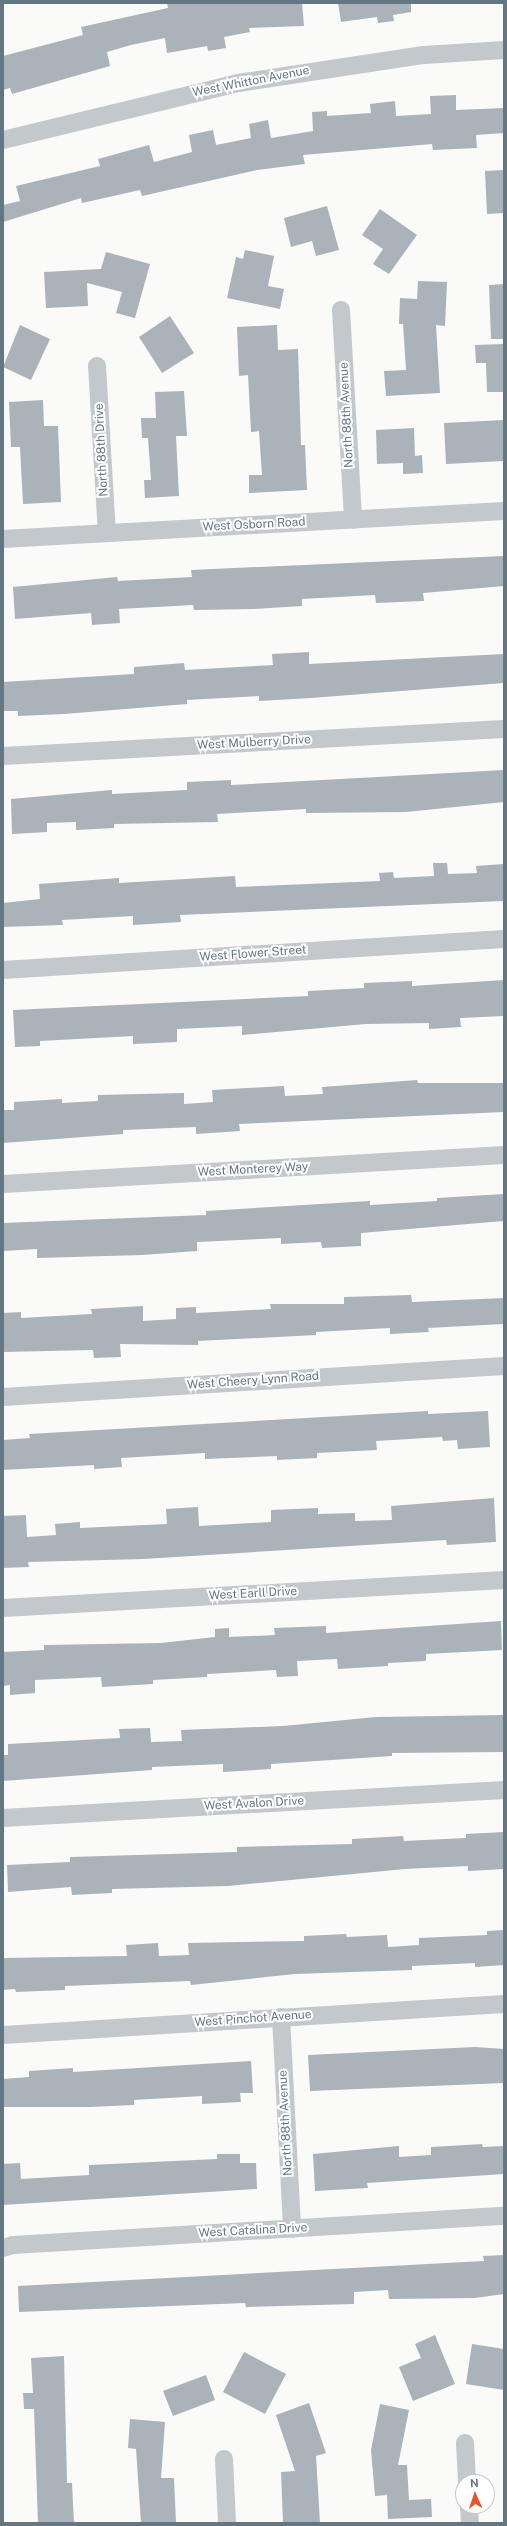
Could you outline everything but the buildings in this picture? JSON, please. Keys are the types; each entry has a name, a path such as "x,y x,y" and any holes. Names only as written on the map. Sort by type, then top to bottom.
{"street":[{"name":"West Whitton Avenue","path":"3,140 238,83 424,55 504,50"},
{"name":"North 88th Avenue","path":"341,310 353,520"},
{"name":"North 88th Drive","path":"97,366 107,533"},
{"name":"West Osborn Road","path":"3,539 504,511"},
{"name":"West Mulberry Drive","path":"3,756 504,729"},
{"name":"West Flower Street","path":"3,970 504,939"},
{"name":"West Monterey Way","path":"3,1184 504,1155"},
{"name":"West Cheery Lynn Road","path":"3,1397 504,1366"},
{"name":"West Earll Drive","path":"3,1608 504,1580"},
{"name":"West Avalon Drive","path":"3,1818 504,1790"},
{"name":"West Pinchot Avenue","path":"3,2035 504,2004"},
{"name":"North 88th Avenue","path":"281,2017 292,2229"},
{"name":"West Catalina Drive","path":"3,2248 13,2245 504,2216"},
{"path":"465,2443 467,2474"},
{"path":"224,2459 228,2523"}]}
